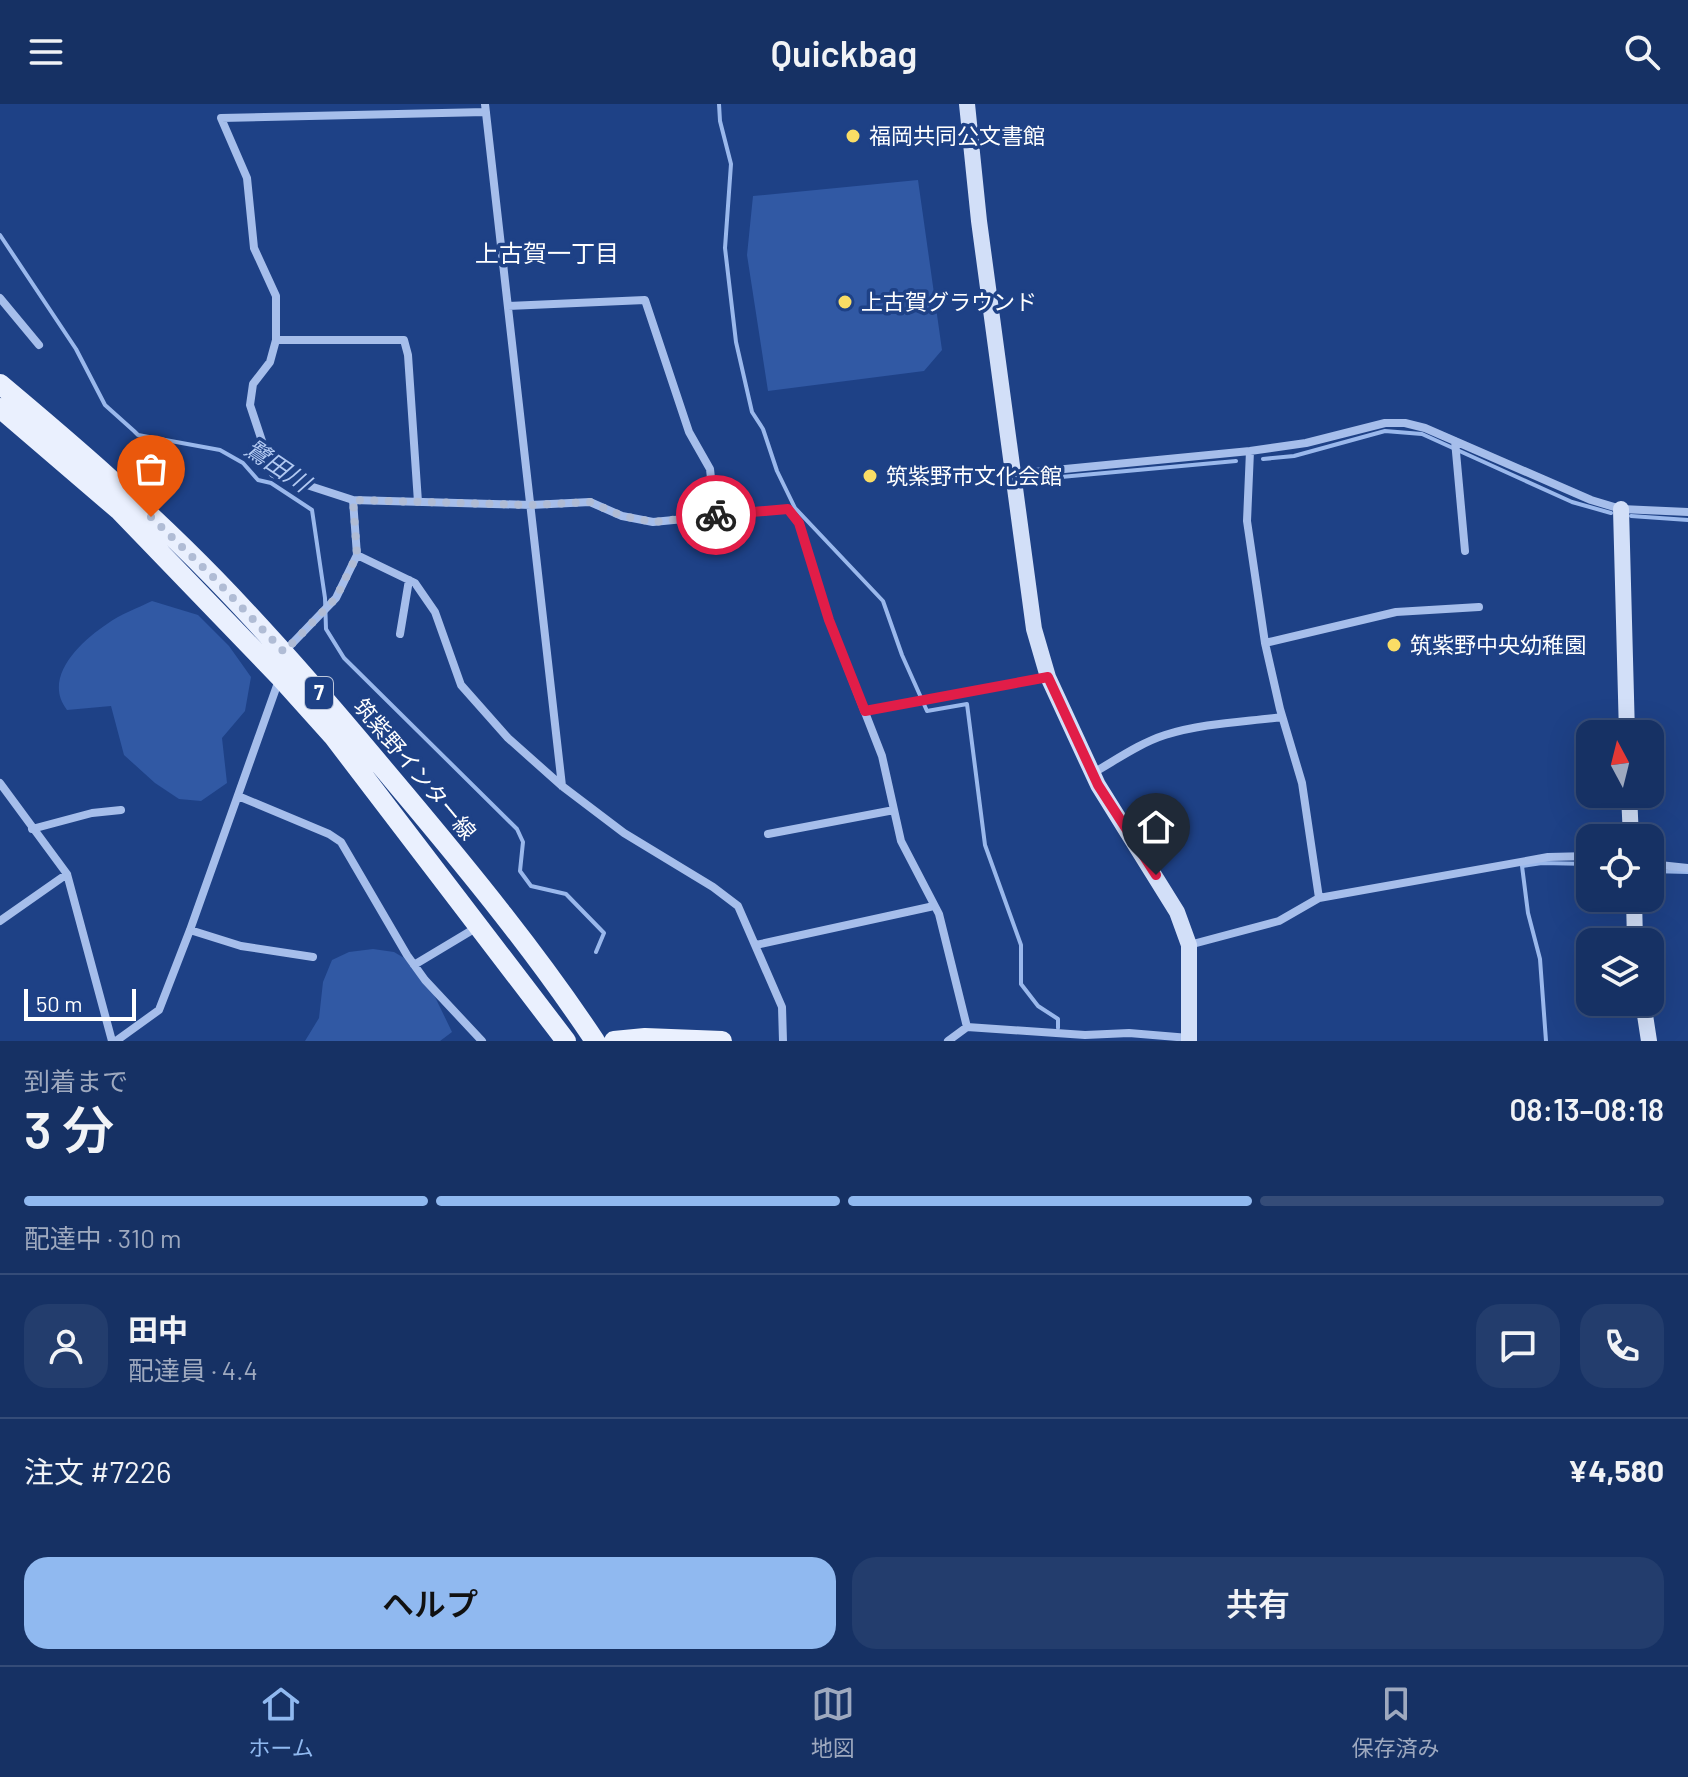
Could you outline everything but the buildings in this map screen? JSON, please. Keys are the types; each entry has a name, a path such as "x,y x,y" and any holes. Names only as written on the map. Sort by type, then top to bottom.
{"main road":[{"path":"967,104 1034,629 1048,677 1092,774 1177,912 1189,945 1189,1039"},
{"name":"筑紫野インター線","path":"0,384 130,497 213,577 284,652 471,874 533,952 595,1041"},
{"name":"筑紫野インター線","path":"0,408 120,511 333,736 566,1041"},
{"path":"1621,509 1627,720"},
{"path":"1645,1016 1649,1041"},
{"path":"614,1041 645,1038 722,1041"}],"street":[{"path":"562,786 531,505 486,108 221,118 247,178 254,248 276,296 276,340 270,362 253,384 250,405 273,474 353,500 531,505 590,502 622,516 653,522 788,509 799,523 829,620 882,756 901,841 934,906 967,1027"},
{"path":"0,298 39,345"},
{"path":"508,306 645,300 689,432 710,469 715,515"},
{"path":"276,340 404,340 408,355 418,502"},
{"path":"1013,474 1250,451 1306,443 1385,423 1405,423 1425,428 1591,500 1621,509 1688,512"},
{"path":"1455,441 1465,551"},
{"path":"1250,451 1247,521 1265,643 1282,717 1302,783 1319,898"},
{"path":"284,652 336,598 357,555 353,500"},
{"path":"357,555 415,583 435,612 461,685 508,738 562,786 624,833 713,887 738,906 782,1007 783,1041"},
{"path":"400,634 409,580"},
{"path":"1265,643 1396,612 1479,607"},
{"path":"0,783 67,874 114,1041 159,1010 280,677"},
{"path":"865,711 1048,677"},
{"path":"1092,774 1162,735 1210,724 1221,726 1282,717"},
{"path":"238,796 329,834 341,842 414,965 482,1041"},
{"path":"32,829 92,813 121,810"},
{"path":"768,834 894,810"},
{"path":"1189,945 1279,921 1319,898 1548,857 1576,856"},
{"path":"1664,865 1688,868"},
{"path":"0,921 67,874"},
{"path":"756,945 934,906"},
{"path":"414,965 480,925"},
{"path":"190,930 241,946 313,957"},
{"path":"948,1041 967,1027 1085,1035 1129,1033 1189,1039"}],"shaded area":[{"name":"上古賀グラウンド","path":"918,180 942,350 924,371 768,391 747,255 753,196"},
{"path":"152,601 198,615 229,646 251,677 245,711 222,738 227,783 201,801 179,799 155,783 124,755 111,706 67,710 60,698 62,673 76,651 112,620"},
{"path":"373,949 394,952 421,968 452,1032 440,1041 305,1041 319,1018 323,982 332,960 349,952"}],"waterway":[{"path":"719,104 731,164 725,248 736,342 752,412 763,429 777,471 795,508 883,601 902,655 927,711 967,704 985,845 1021,945 1021,984 1038,1006 1058,1019 1058,1028"},
{"name":"鷺田川","path":"0,235 76,349 105,405 138,435 220,450 243,463 258,480 271,483 312,510 325,598 326,629 344,658 517,829 523,842 520,871 531,886 566,894 604,933 596,952"},
{"path":"1263,459 1294,456 1385,431 1422,434 1572,502 1611,513"},
{"path":"1028,480 1236,461"},
{"path":"1631,516 1688,520"},
{"path":"1546,1041 1540,959 1528,913 1522,866 1576,864"},
{"path":"1664,871 1688,872"}],"way so far":[{"path":"151,517 284,652 336,598 357,555 353,500 531,505 590,502 622,516 653,522 716,515"}],"place":[{"name":"福岡共同公文書館","path":"853,136"},
{"name":"上古賀グラウンド","path":"845,302"},
{"name":"筑紫野市文化会館","path":"870,476"},
{"name":"筑紫野中央幼稚園","path":"1394,645"}],"district":[{"name":"上古賀一丁目","path":"547,254"}],"route":[{"path":"716,515 788,509 799,523 829,620 865,711 1048,677 1098,785 1156,875"}]}
